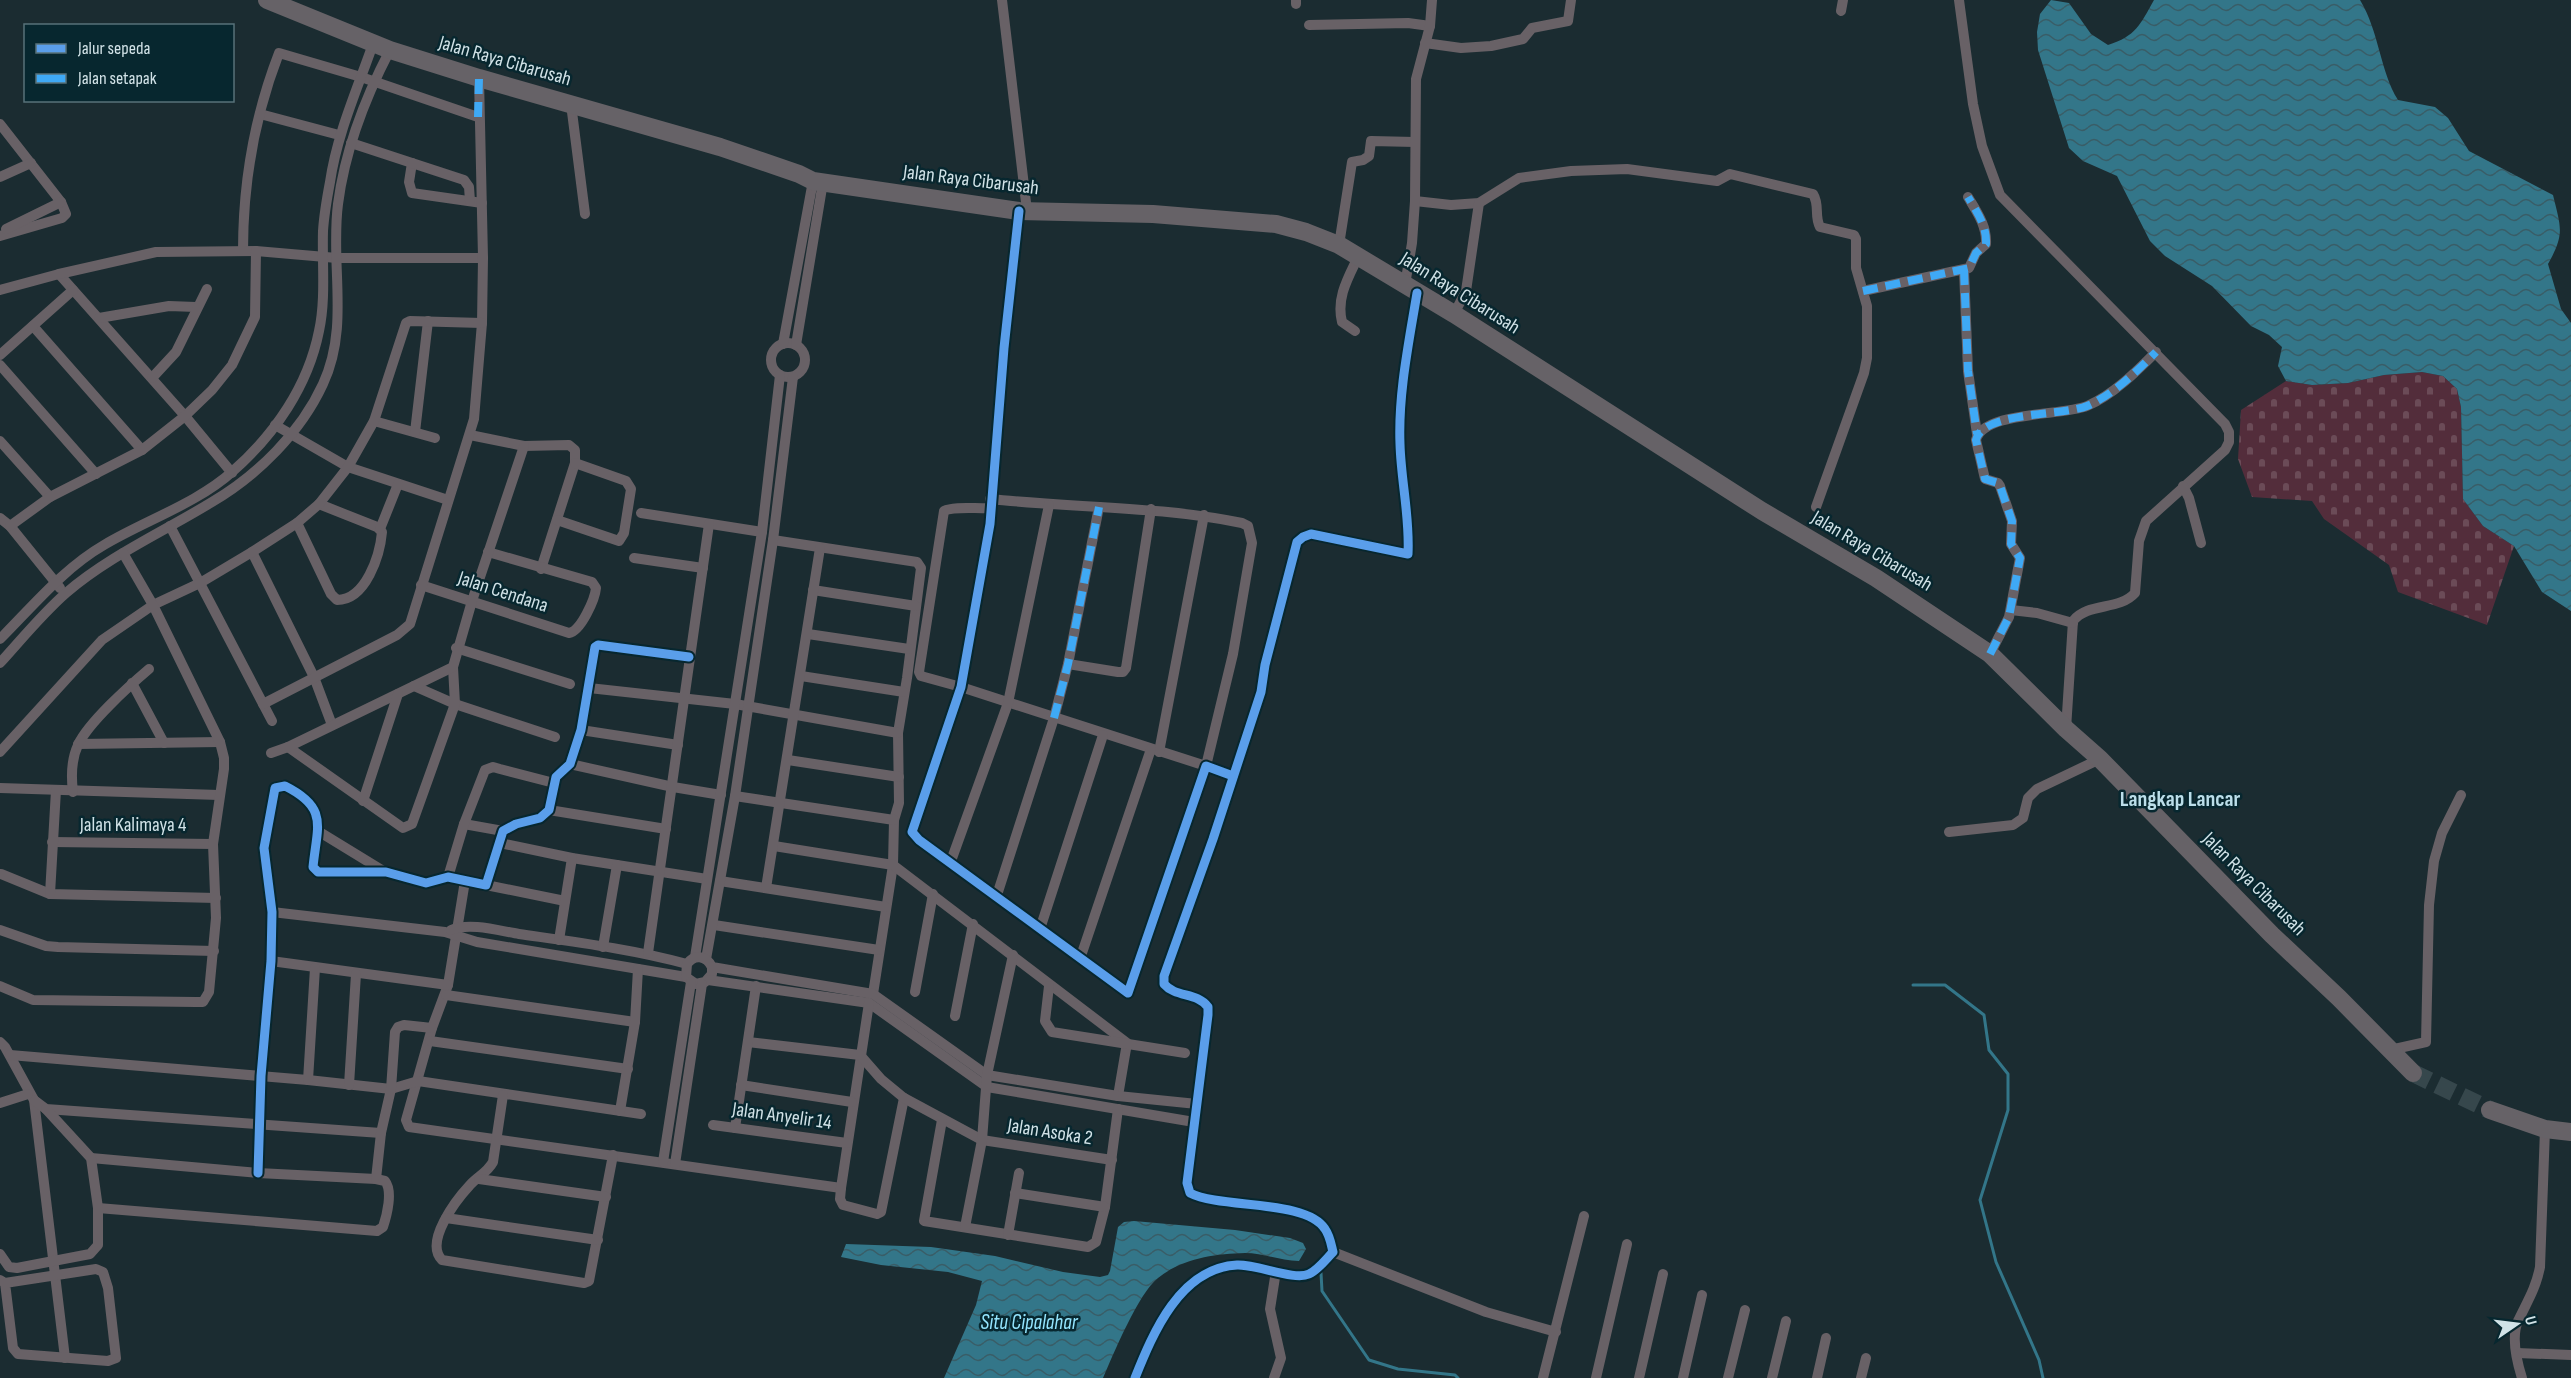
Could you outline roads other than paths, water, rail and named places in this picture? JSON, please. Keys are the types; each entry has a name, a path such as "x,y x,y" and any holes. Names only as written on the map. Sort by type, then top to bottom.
{"main road":[{"name":"Jalan Raya Cibarusah","path":"267,0 381,47 479,78 720,147 818,181 1023,211 1153,214 1276,224 1339,245 1454,314 1762,511 1876,578 1990,654 2100,759 2235,898 2413,1073"},
{"path":"2490,1110 2545,1129 2571,1132"}],"street":[{"path":"1002,0 1023,211 1004,348 990,504 990,524 961,687 912,832 919,840 951,861 1128,993 1206,766 1233,654 1252,543 1248,526 1204,515 1151,509 1049,505 990,504 966,510 951,508 944,511 919,672 922,677 961,687 1103,735 1206,766 1233,776"},
{"path":"1432,0 1430,26 1416,79 1415,201 1400,440 1401,476 1409,534 1408,554 1311,534 1297,542 1265,665 1261,692 1164,976 1164,984 1169,990 1198,999 1208,1007 1187,1183 1190,1193 1225,1201 1275,1207 1314,1219 1324,1227 1333,1252 1486,1312 1556,1332"},
{"path":"1425,43 1478,48 1519,40 1526,37 1532,28 1568,21 1571,0"},
{"path":"1959,0 1973,104 1982,146 2000,195 2064,262 2156,352 2225,424 2229,432 2229,442 2225,450 2183,486 2146,521 2141,529 2135,593 2123,602 2087,610 2078,615 2073,623 2066,729"},
{"path":"1309,25 1408,23 1430,26"},
{"path":"0,639 56,583 96,550 202,492 232,472 275,425 296,395 317,340 322,307 326,206 339,135 361,77 381,47"},
{"path":"0,663 65,593 123,553 214,502 242,482 291,435 323,385 331,362 339,313 338,205 351,143 374,82 381,47"},
{"path":"243,251 244,211 260,114 279,53 361,77 478,117"},
{"path":"263,704 405,630 410,624 474,419 482,323 483,258 476,202 479,78"},
{"path":"571,104 585,214"},
{"path":"260,114 339,135"},
{"path":"0,124 65,210 62,218 0,234"},
{"path":"1339,245 1352,162 1369,156 1371,141 1415,142"},
{"path":"351,143 464,180 476,202"},
{"path":"0,177 31,163"},
{"path":"412,163 409,182 412,193 476,202"},
{"path":"1415,201 1451,205 1479,203 1519,178 1571,171 1628,169 1699,180 1719,181 1727,174 1813,194 1818,202 1817,220 1820,226 1854,235 1856,238 1854,260 1867,306 1866,364 1816,507"},
{"path":"783,344 818,181"},
{"path":"796,345 818,181"},
{"path":"1863,291 1969,268 1976,253 1986,244 1987,238 1981,218 1968,197"},
{"path":"1454,314 1467,291 1479,203"},
{"path":"10,526 50,497 142,450 185,416 212,390 232,365 255,317 256,251"},
{"path":"1,288 156,252 256,251 337,258 483,258"},
{"path":"1355,331 1342,322 1340,313 1341,298 1358,257"},
{"path":"1964,270 1968,371 1976,440 1985,479 1998,483 2000,486 2012,521 2011,544 2020,558 2011,610 1990,654"},
{"path":"58,274 152,378 232,472"},
{"path":"152,378 176,352 185,337 196,307 207,289"},
{"path":"0,355 73,290"},
{"path":"99,318 169,306 196,307"},
{"path":"0,752 102,640 153,605 200,583 252,552 297,523 319,504 348,467 374,421 406,323 428,321 482,323"},
{"path":"415,432 428,321"},
{"path":"33,326 142,450"},
{"path":"783,344 796,345 805,358 799,373 792,377 780,375 773,368 771,358 775,349 783,344"},
{"path":"1977,434 1989,425 2006,420 2090,405 2142,366 2156,352"},
{"path":"0,365 96,474"},
{"path":"675,1164 697,980 691,960 721,795 762,532 780,375"},
{"path":"697,980 712,974 709,963 714,925 773,540 792,377"},
{"path":"374,421 435,438"},
{"path":"275,425 348,467 448,500"},
{"path":"470,435 524,446 569,445 575,450 575,463 541,569 488,552"},
{"path":"0,441 50,497"},
{"path":"288,747 403,828 412,824 455,704 453,667 456,648 524,446"},
{"path":"557,520 619,541 624,533 631,489 629,484 575,463"},
{"path":"297,523 331,594 337,600 348,597 363,587 368,579 381,541 380,529 398,484"},
{"path":"2183,486 2189,498 2201,543"},
{"path":"319,504 380,529"},
{"path":"951,861 1008,703 1049,505"},
{"path":"997,895 1054,718 1068,663 1099,507"},
{"path":"1068,663 1118,672 1123,672 1126,668 1151,509"},
{"path":"641,513 762,532"},
{"path":"1081,957 1155,750 1204,515"},
{"path":"0,518 10,526 65,593"},
{"path":"648,953 709,524"},
{"path":"170,526 272,721"},
{"path":"773,540 917,562 921,568 898,734 899,777 898,803 894,820 893,865 852,1102 840,1199 843,1205 877,1214 881,1212 904,1098"},
{"path":"766,888 820,548"},
{"path":"252,552 314,677 332,725"},
{"path":"0,986 33,1000 203,1002 208,992 214,951 216,898 213,844 224,758 220,742 153,605 123,553"},
{"path":"634,558 703,568"},
{"name":"Jalan Cendana","path":"421,585 569,633 574,632 578,629 596,595 596,588 592,582 541,569"},
{"path":"813,591 916,606"},
{"path":"2011,610 2037,613 2073,623"},
{"path":"807,634 909,649"},
{"path":"464,824 503,831 516,824 540,818 549,810 554,783 560,771 570,764 581,730 593,650 598,645 689,657"},
{"path":"456,648 570,684"},
{"path":"270,753 288,747 453,667"},
{"path":"73,792 71,774 78,744 105,711 149,669"},
{"path":"801,676 904,692"},
{"path":"132,683 164,743"},
{"path":"414,686 455,704 555,737"},
{"path":"589,687 735,704 898,734"},
{"path":"363,801 398,694"},
{"path":"581,730 678,745"},
{"path":"1040,929 1103,735"},
{"path":"78,744 220,742"},
{"path":"1949,832 2013,825 2023,818 2028,798 2037,789 2100,759"},
{"path":"788,760 899,777"},
{"path":"570,764 673,787 721,795"},
{"path":"448,877 464,824 485,770 493,767 554,783"},
{"path":"258,1173 261,1076 271,961 272,912 264,848 274,788 285,786 303,795 312,805 317,817 318,831 313,864 316,871 386,872 426,883 438,882 448,877 566,901"},
{"path":"0,788 219,795"},
{"path":"50,894 56,790"},
{"path":"2390,1050 2426,1042 2429,905 2434,861 2442,833 2461,795"},
{"path":"735,796 894,820"},
{"path":"549,810 666,829"},
{"path":"318,831 386,872"},
{"path":"486,885 503,831"},
{"name":"Jalan Kalimaya 4","path":"52,842 213,844"},
{"path":"500,843 572,858 707,879"},
{"path":"774,846 893,865 1013,955 1049,986 1127,1043"},
{"path":"559,940 572,858"},
{"path":"603,947 617,865"},
{"path":"0,874 50,894 216,898"},
{"path":"465,881 453,932 447,990 432,1028 406,1120 409,1127 841,1188"},
{"path":"720,881 886,907"},
{"path":"915,992 933,894"},
{"path":"272,912 453,932 559,940 709,963 871,998 987,1075 1118,1096 1197,1104"},
{"path":"955,1016 973,924"},
{"path":"714,925 879,950"},
{"path":"0,930 46,946 214,951"},
{"path":"453,932 697,980 871,998 987,1087 1194,1122"},
{"path":"965,1227 982,1140 987,1075 1013,955"},
{"path":"271,961 635,1022"},
{"path":"308,1080 315,968"},
{"path":"620,1111 635,1022 638,969"},
{"path":"349,1085 356,974"},
{"path":"663,1162 697,980"},
{"path":"735,1128 756,986"},
{"path":"1049,986 1045,1021 1052,1032 1185,1053"},
{"path":"376,1179 381,1133 391,1089 395,1032 398,1027 404,1025 432,1028"},
{"path":"430,1041 628,1068"},
{"path":"748,1042 860,1055"},
{"path":"1118,1096 1127,1043"},
{"path":"4,1048 391,1089 418,1081 641,1114"},
{"path":"4,1048 31,1097 65,1358"},
{"name":"Jalan Asoka 2","path":"860,1055 881,1079 904,1098 982,1140 1112,1160"},
{"path":"741,1085 852,1102"},
{"path":"503,1095 493,1162 488,1171 470,1184 438,1233 435,1248 442,1260 589,1281 613,1155"},
{"path":"0,1103 31,1097 46,1109 91,1158 98,1208 98,1245 90,1254 13,1268 6,1264 0,1254"},
{"path":"46,1109 381,1133"},
{"path":"942,1120 923,1220 1088,1247 1096,1242 1105,1207 1118,1109"},
{"name":"Jalan Anyelir 14","path":"713,1125 847,1143"},
{"path":"2522,1378 2517,1353 2517,1323 2537,1284 2540,1268 2545,1129"},
{"path":"91,1158 258,1173 376,1179 385,1180 389,1187 383,1227 376,1231 98,1208"},
{"path":"1008,1235 1019,1173"},
{"path":"479,1179 606,1197"},
{"path":"1015,1194 1105,1207"},
{"path":"1543,1378 1584,1216"},
{"path":"446,1218 598,1240"},
{"path":"1596,1378 1627,1244"},
{"path":"1135,1378 1157,1329 1168,1311 1179,1296 1199,1280 1218,1269 1237,1265 1259,1266 1301,1276 1310,1274 1333,1252"},
{"path":"96,1269 103,1272 108,1287 117,1356 114,1360 108,1361 23,1355 14,1351 3,1282 96,1269"},
{"path":"1274,1378 1281,1358 1270,1309 1276,1271"},
{"path":"1639,1378 1663,1274"},
{"path":"1683,1378 1702,1295"},
{"path":"1728,1378 1745,1310"},
{"path":"1772,1378 1786,1321"},
{"path":"1817,1378 1826,1338"},
{"path":"2517,1353 2571,1355"},
{"path":"1861,1378 1866,1358"}],"water":[{"path":"2051,0 2069,3 2091,34 2108,45 2131,33 2154,0 2360,0 2398,100 2435,107 2448,118 2469,151 2553,195 2560,231 2557,245 2548,264 2561,309 2571,323 2571,611 2542,592 2514,546 2483,526 2463,499 2461,407 2457,389 2443,376 2422,372 2384,375 2348,383 2312,385 2286,381 2278,366 2282,347 2269,335 2251,326 2212,286 2165,256 2150,241 2117,176 2083,161 2069,148 2038,50 2037,32 2040,14"},
{"name":"Situ Cipalahar","path":"1124,1222 1235,1230 1290,1238 1303,1243 1306,1249 1299,1261 1252,1253 1233,1254 1199,1258 1168,1271 1150,1286 1143,1297 1127,1325 1103,1378 944,1378 976,1305 982,1281 948,1272 881,1265 841,1257 846,1244 931,1247 995,1256 1063,1272 1100,1277 1108,1275 1110,1271 1118,1227"}],"waterway":[{"path":"1913,985 1945,985 1984,1015 1989,1050 2008,1074 2008,1110 1980,1200 1996,1262 2039,1360 2043,1378"},
{"path":"1321,1273 1322,1291 1369,1360 1398,1369 1455,1375 1458,1378"}],"tunnel":[{"path":"2413,1073 2490,1110"}],"district":[{"name":"Langkap Lancar","path":"2180,799"}]}
